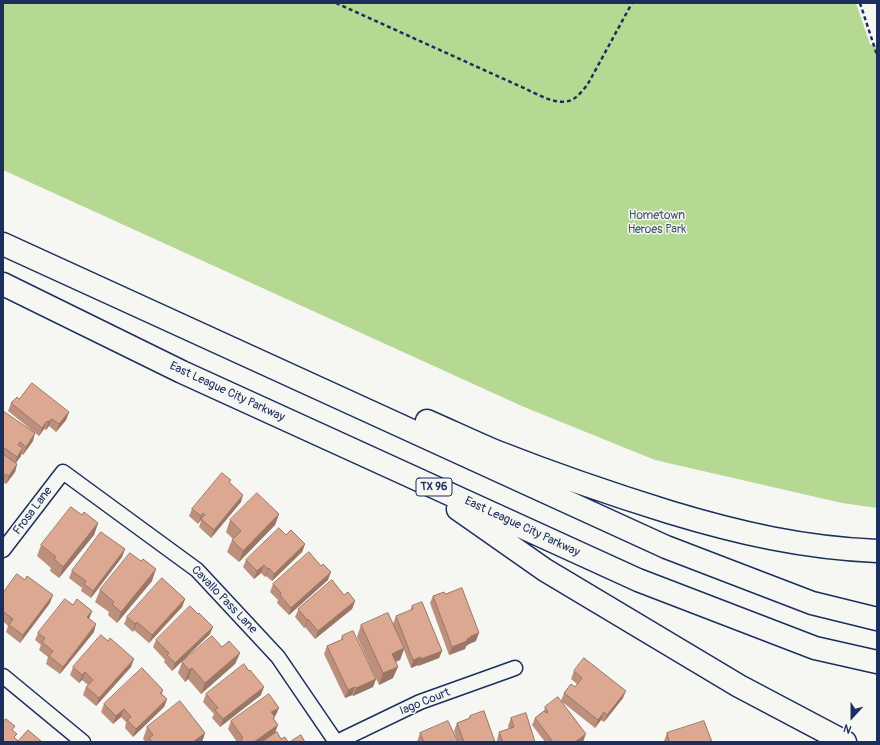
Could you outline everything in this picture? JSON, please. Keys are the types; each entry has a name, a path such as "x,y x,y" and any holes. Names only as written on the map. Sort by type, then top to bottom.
{"main road":[{"path":"3,244 666,547 812,603 877,619"},
{"name":"East League City Parkway","path":"3,284 182,372 638,580 815,648 877,662"},
{"path":"175,322 282,356 416,417 496,451 573,481 646,505 717,526 766,538 835,548 877,551"},
{"path":"415,478 545,570 739,686 845,742"}],"street":[{"name":"Frosa Lane","path":"3,550 63,472"},
{"name":"Cavallo Pass Lane","path":"63,472 197,570 278,657 337,742"},
{"name":"Iago Court","path":"337,742 420,702 515,668"},
{"path":"3,676 83,742"}],"path":[{"path":"336,3 551,100 564,102 573,99 582,92 589,82 632,3"},
{"path":"860,3 877,54"}],"green space":[{"name":"Hometown Heroes Park","path":"3,3 856,3 870,44 877,47 877,508 842,503 655,460 524,407 3,170"}],"building":[{"path":"32,383 69,412 59,424 52,419 48,422 47,421 42,428 11,403 17,397 19,399"},
{"path":"3,411 35,433 26,447 20,442 18,445 23,448 17,457 3,447"},
{"path":"3,454 17,464 9,476 6,474 3,478"},
{"path":"222,473 231,480 229,482 243,495 214,530 201,519 205,515 203,513 201,516 192,509"},
{"path":"257,493 279,514 243,551 232,540 241,531 230,520"},
{"path":"71,507 82,515 84,512 98,523 63,567 54,559 56,557 41,545"},
{"path":"279,528 286,535 291,530 305,544 274,574 264,565 257,571 246,560"},
{"path":"101,532 125,549 93,591 84,584 86,581 72,571"},
{"path":"309,552 321,566 323,564 331,572 291,608 273,584"},
{"path":"130,553 141,561 143,559 156,569 121,612 112,604 114,602 100,590"},
{"path":"17,574 25,580 27,576 53,595 23,635 9,625 13,619 4,612 3,614 3,593"},
{"path":"162,578 185,599 152,635 137,622 135,624 127,617"},
{"path":"332,580 344,595 348,592 355,601 318,631 298,609"},
{"path":"462,588 479,633 471,636 467,639 467,641 452,647 433,596 444,592 445,594"},
{"path":"65,599 73,605 77,599 92,611 87,617 96,624 63,667 49,656 53,651 42,642 45,638 38,633"},
{"path":"422,602 442,651 421,659 421,657 413,660 396,616 413,609 412,606"},
{"path":"190,606 213,627 175,663 167,655 169,653 156,640"},
{"path":"388,613 404,648 392,654 398,667 383,673 361,625"},
{"path":"353,631 376,679 348,690 327,646 343,639 342,636"},
{"path":"101,635 108,641 110,638 134,659 99,698 86,687 93,680 85,672 82,675 73,667"},
{"path":"212,636 222,647 229,641 240,653 205,683 192,668 189,670 182,662"},
{"path":"584,658 626,691 607,715 604,712 598,720 564,693 571,684 575,687 582,678 574,671"},
{"path":"244,664 264,687 223,719 215,710 218,708 206,694"},
{"path":"142,668 163,690 160,693 167,699 136,729 127,720 131,717 124,709 116,716 104,704"},
{"path":"269,694 279,708 271,712 278,725 254,742 242,742 241,740 243,738 231,721"},
{"path":"558,697 586,734 575,742 553,742 535,718 544,711 546,713 548,712 545,707"},
{"path":"180,701 205,733 193,742 152,742 149,738 153,735 147,727"},
{"path":"484,711 495,742 464,742 457,723"},
{"path":"526,713 535,742 503,742 499,732 514,727 511,718"},
{"path":"6,719 15,726 12,730 17,734 14,737 18,741 28,730 41,741 3,742 3,722"},
{"path":"448,721 458,742 424,742 420,733"},
{"path":"704,721 712,742 669,742 667,733"},
{"path":"277,732 281,739 285,737 288,742 262,742"},
{"path":"301,735 305,742 290,742"}]}
